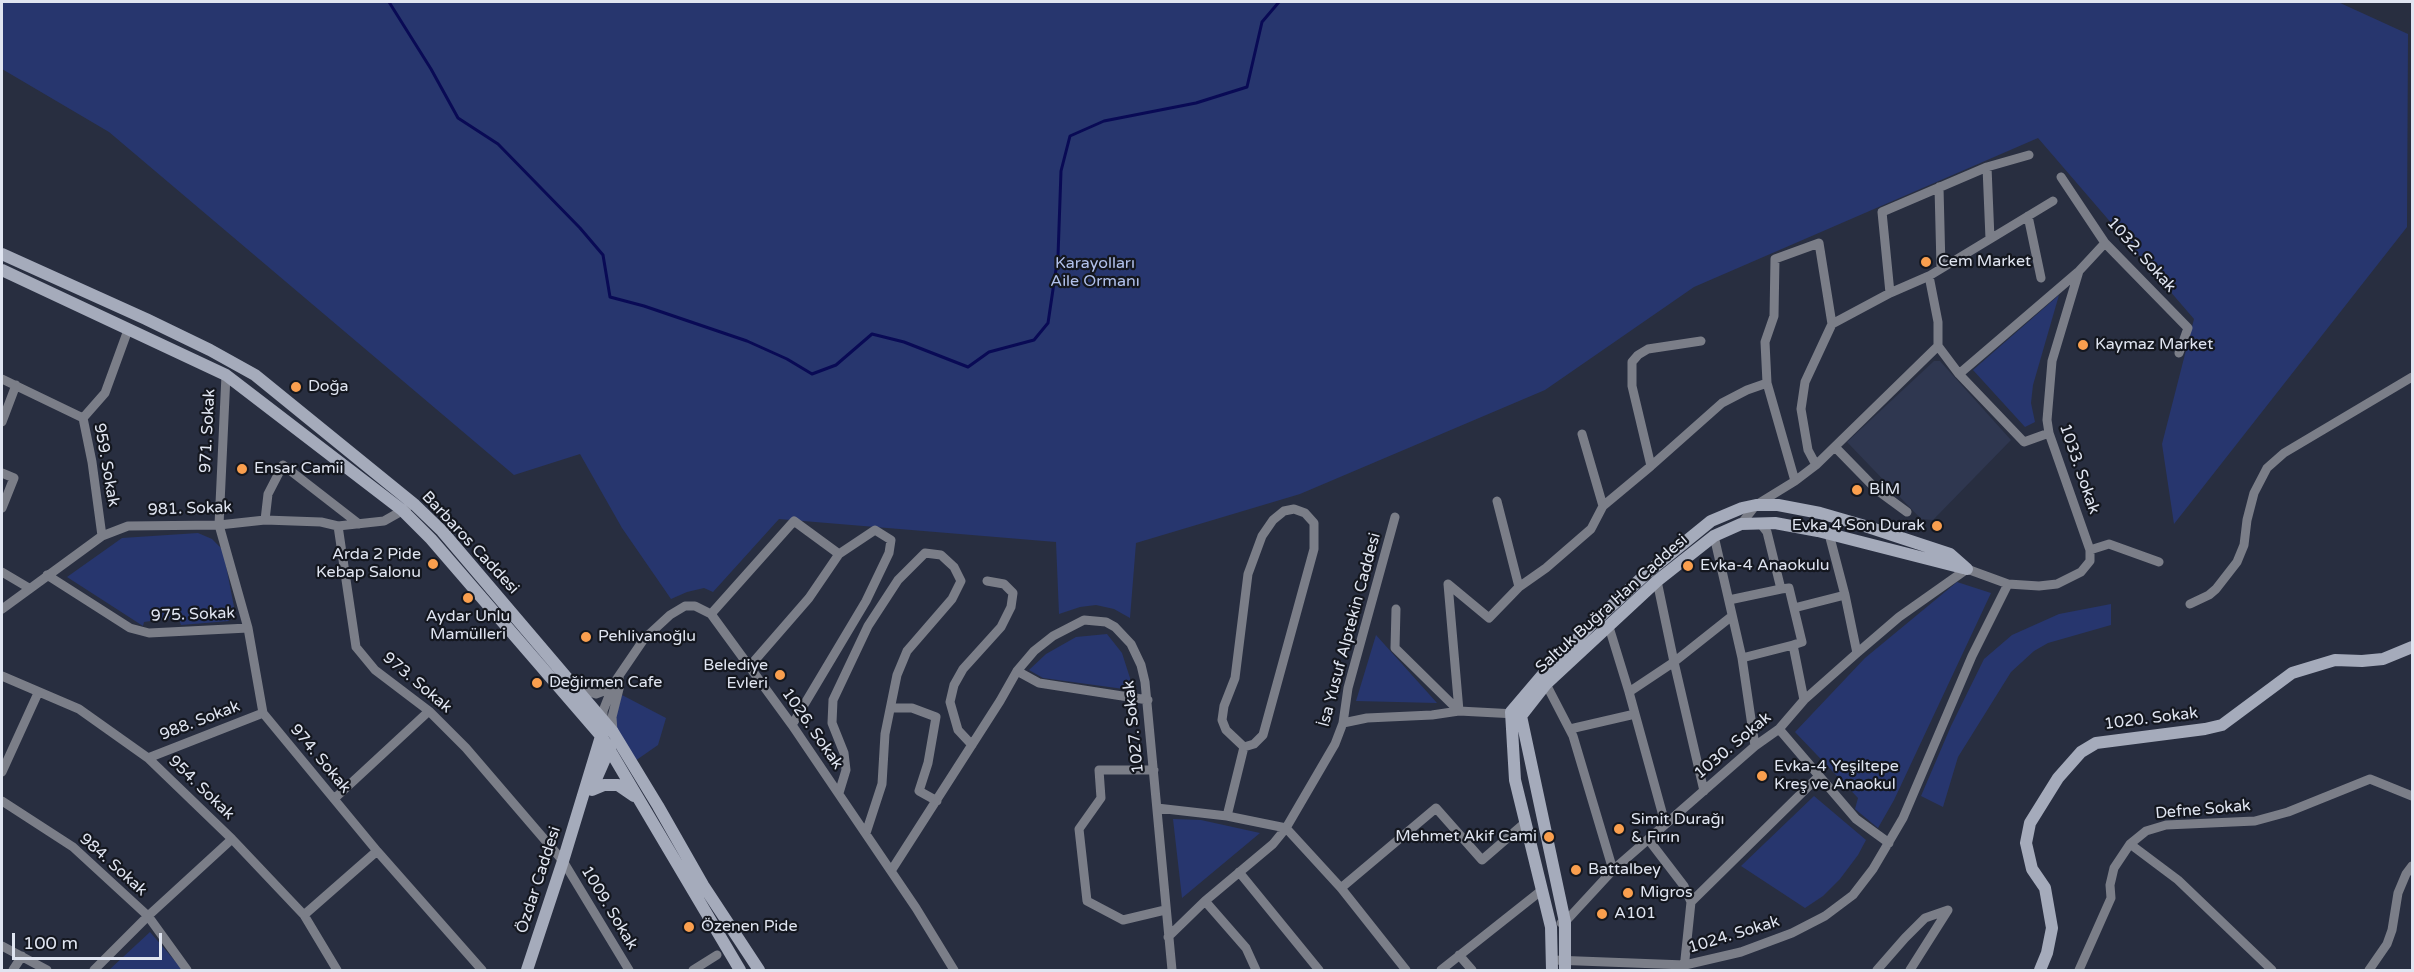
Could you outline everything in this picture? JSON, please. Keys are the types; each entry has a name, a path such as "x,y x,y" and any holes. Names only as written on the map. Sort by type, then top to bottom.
{"main road":[{"name":"Barbaros Caddesi","path":"2,254 157,324 255,375 415,505 442,531 603,720"},
{"name":"Barbaros Caddesi","path":"2,270 226,375 402,510 431,539 607,734 658,806 703,885 759,970"},
{"name":"Saltuk Buğra Han Caddesi","path":"1516,714 1551,665 1647,573 1711,521 1742,508 1756,505 1778,505 1865,526 1950,554 1967,569"},
{"name":"Saltuk Buğra Han Caddesi","path":"1516,714 1657,581 1714,536 1740,524 1775,523 1829,534 1967,569"},
{"name":"1020. Sokak","path":"2040,970 2052,928 2045,888 2032,868 2026,843 2030,823 2067,765 2080,752 2096,743 2205,729 2222,724 2292,673 2336,660 2362,661 2383,658 2412,647"},
{"path":"1516,714 1515,780 1551,927 1552,965"},
{"path":"1516,714 1565,922 1566,965"},
{"name":"Özdar Caddesi","path":"526,970 607,734 603,720"},
{"name":"Barbaros Caddesi","path":"607,734 610,750 740,970"},
{"name":"Özdar Caddesi","path":"587,794 610,750"},
{"path":"587,794 604,786 618,785 639,800"}],"street":[{"path":"1890,293 1882,213 1988,167 2029,155"},
{"path":"1988,167 1989,239"},
{"name":"1032. Sokak","path":"2061,177 2105,243 2188,328 2179,354"},
{"path":"1939,187 1941,268"},
{"path":"1832,324 1890,293 1929,276 2053,201"},
{"path":"2028,216 2041,278"},
{"path":"1795,481 1767,383 1766,342 1774,315 1775,259 1819,243 1832,324 1804,382 1801,409 1808,450 1816,465"},
{"name":"1033. Sokak","path":"2090,550 2049,433 2047,420 2052,361 2079,271 2105,243"},
{"path":"1959,374 2079,271"},
{"path":"1929,276 1938,322 1938,346 1959,374 2024,442 2049,433"},
{"path":"83,418 105,393 128,330"},
{"path":"1651,466 1632,386 1632,362 1648,349 1701,341"},
{"path":"1740,524 1756,505 1816,465 1938,346"},
{"name":"971. Sokak","path":"219,525 226,375"},
{"path":"2190,604 2216,589 2237,562 2244,545 2254,493 2267,468 2284,453 2412,377"},
{"name":"959. Sokak","path":"2,379 83,418 92,462 102,536"},
{"path":"1459,711 1448,584 1489,618 1519,587 1546,568 1591,529 1603,506 1722,403 1767,383"},
{"path":"2,422 16,385"},
{"path":"1582,434 1603,506"},
{"path":"1835,447 1876,490 1907,512"},
{"path":"265,520 268,494 284,465 359,524"},
{"path":"2,473 14,478 2,507"},
{"path":"1497,501 1519,587"},
{"name":"981. Sokak","path":"2,609 102,536 128,526 219,525 265,520 321,522 338,526 384,521 415,505"},
{"path":"1294,509 1305,513 1314,523 1314,549 1263,735 1254,744 1244,747 1226,730 1222,720 1224,706 1235,678 1248,574 1262,536 1273,520 1284,511 1294,509"},
{"name":"İsa Yusuf Alptekin Caddesi","path":"1168,937 1205,901 1273,844 1286,828 1335,744 1343,723 1348,688 1395,518"},
{"path":"603,720 603,711 612,688 644,639 670,615 684,606 695,606 711,614 794,521 839,554"},
{"path":"1760,523 1767,532 1781,589"},
{"name":"974. Sokak","path":"219,525 248,628 263,713 377,851 482,970"},
{"name":"973. Sokak","path":"338,526 356,647 375,670 429,711 466,748 563,861"},
{"path":"749,667 809,598 839,554 875,530 891,540 889,553 866,601 792,725"},
{"path":"1829,534 1857,653"},
{"path":"1714,536 1742,658 1755,746"},
{"path":"1967,569 2008,584 2039,586 2057,584 2081,572 2090,561 2090,550 2109,544 2159,562"},
{"path":"838,793 846,770 844,753 832,723 833,700 868,626 898,580 925,554 941,555 954,567 961,581 952,599 907,651 897,675 885,734 882,784 866,833"},
{"name":"1030. Sokak","path":"1551,927 1565,922 1613,870 1755,746 1779,729 1804,700 1857,653 1899,617 1967,569"},
{"path":"2,572 29,588"},
{"name":"975. Sokak","path":"47,575 130,628 149,633 248,628"},
{"path":"972,745 958,730 950,702 954,685 963,669 1001,627 1011,607 1013,593 1004,584 987,581"},
{"path":"1657,581 1704,791"},
{"name":"1024. Sokak","path":"1552,965 1685,968 1741,952 1792,933 1825,916 1853,895 1873,869 1903,818 1972,656 2008,584"},
{"path":"1729,600 1789,588 1802,642 1742,658"},
{"path":"1794,608 1845,595"},
{"path":"1396,609 1395,648 1459,711"},
{"name":"1026. Sokak","path":"711,614 792,725 866,833 954,970"},
{"path":"1629,692 1674,662 1732,616"},
{"name":"1027. Sokak","path":"891,871 1017,671 1034,651 1071,625 1084,620 1106,622 1115,627 1131,644 1141,665 1148,700 1172,970"},
{"path":"1609,627 1665,823"},
{"path":"1793,645 1804,700"},
{"path":"1017,671 1039,683 1148,700"},
{"name":"954. Sokak","path":"2,676 79,709 148,758 232,839 304,915 337,970"},
{"path":"607,734 620,685 619,677"},
{"path":"1546,684 1570,729 1613,870"},
{"path":"574,686 596,694 612,688"},
{"path":"2,772 38,693"},
{"path":"891,708 912,708 936,717 928,763 920,791 937,801"},
{"path":"334,799 429,711"},
{"path":"1343,723 1367,718 1432,715 1459,711 1516,714"},
{"name":"988. Sokak","path":"148,758 263,713"},
{"path":"1570,729 1635,714"},
{"path":"1779,729 1856,819 1889,843"},
{"path":"1227,816 1244,747"},
{"path":"1154,770 1099,770 1101,798 1078,829 1087,901 1123,920 1165,910"},
{"path":"1691,902 1819,776"},
{"name":"Defne Sokak","path":"2079,970 2111,898 2110,885 2114,868 2130,844 2146,831 2166,825 2255,821 2288,813 2370,779 2412,796"},
{"name":"984. Sokak","path":"2,801 72,847 148,916 187,970"},
{"path":"1157,808 1227,816 1286,828 1341,888 1406,970"},
{"path":"1341,888 1436,808 1482,860 1526,822"},
{"path":"94,970 148,916 232,839"},
{"path":"1648,839 1684,886 1691,902 1685,968"},
{"path":"2130,844 2178,880 2272,970"},
{"path":"304,915 377,851"},
{"name":"1009. Sokak","path":"563,861 629,970"},
{"path":"2368,970 2387,945 2398,893 2412,866"},
{"path":"1239,872 1319,970"},
{"path":"1441,970 1542,890"},
{"path":"1205,901 1246,948 1256,970"},
{"path":"1877,970 1925,918 1948,910 1910,970"},
{"path":"2,946 47,970"},
{"path":"693,970 717,955"},
{"path":"1459,955 1472,970"},
{"path":"13,970 22,956"}],"shaded area":[{"path":"1934,361 1940,361 2011,440 1933,520 1921,519 1847,442"}],"green space":[{"name":"Karayolları Aile Ormanı","path":"2,2 2338,2 2408,34 2407,227 2174,524 2162,444 2194,319 2038,138 1694,287 1545,390 1300,494 1136,543 1130,618 1114,609 1096,605 1080,607 1059,614 1056,542 779,519 713,592 704,588 671,599 622,528 580,454 514,475 109,132 2,69"},
{"path":"2059,295 2033,385 2031,403 2035,422 2025,427 1973,370"},
{"path":"198,533 212,539 223,550 235,612 229,621 181,625 178,617 144,622 143,626 67,577 122,538"},
{"path":"1957,582 1991,593 1894,800 1878,828 1855,809 1858,798 1795,732 1865,658"},
{"path":"2111,604 2111,625 2048,643 2034,651 2011,672 1958,757 1943,807 1921,796 1951,726 1984,659 2012,635 2059,614"},
{"path":"1107,634 1122,653 1130,678 1131,690 1043,678 1029,670 1046,654 1076,637"},
{"path":"1376,635 1437,703 1356,701"},
{"path":"622,695 666,718 658,745 635,761 613,726"},
{"path":"1814,796 1866,840 1840,879 1823,896 1805,908 1741,866"},
{"path":"1173,819 1201,820 1260,833 1182,898"},
{"path":"150,932 182,969 109,970"}],"waterway":[{"path":"389,2 431,69 458,118 498,144 580,228 603,255 610,297 644,306 747,341 787,359 812,374 836,365 872,334 904,342 968,367 989,352 1034,340 1048,323 1058,256 1061,171 1070,136 1104,121 1196,103 1247,87 1262,22 1279,2"}],"place":[{"name":"Cem Market","path":"1926,262"},
{"name":"Kaymaz Market","path":"2083,345"},
{"name":"Doğa","path":"296,387"},
{"name":"Ensar Camii","path":"242,469"},
{"name":"BİM","path":"1857,490"},
{"name":"Evka 4 Son Durak","path":"1937,526"},
{"name":"Arda 2 Pide Kebap Salonu","path":"433,564"},
{"name":"Evka-4 Anaokulu","path":"1688,566"},
{"name":"Aydar Unlu Mamülleri","path":"468,598"},
{"name":"Pehlivanoğlu","path":"586,637"},
{"name":"Belediye Evleri","path":"780,675"},
{"name":"Değirmen Cafe","path":"537,683"},
{"name":"Evka-4 Yeşiltepe Kreş ve Anaokul","path":"1762,776"},
{"name":"Simit Durağı & Fırın","path":"1619,829"},
{"name":"Mehmet Akif Cami","path":"1549,837"},
{"name":"Battalbey","path":"1576,870"},
{"name":"Migros","path":"1628,893"},
{"name":"A101","path":"1602,914"},
{"name":"Özenen Pide","path":"689,927"}]}
